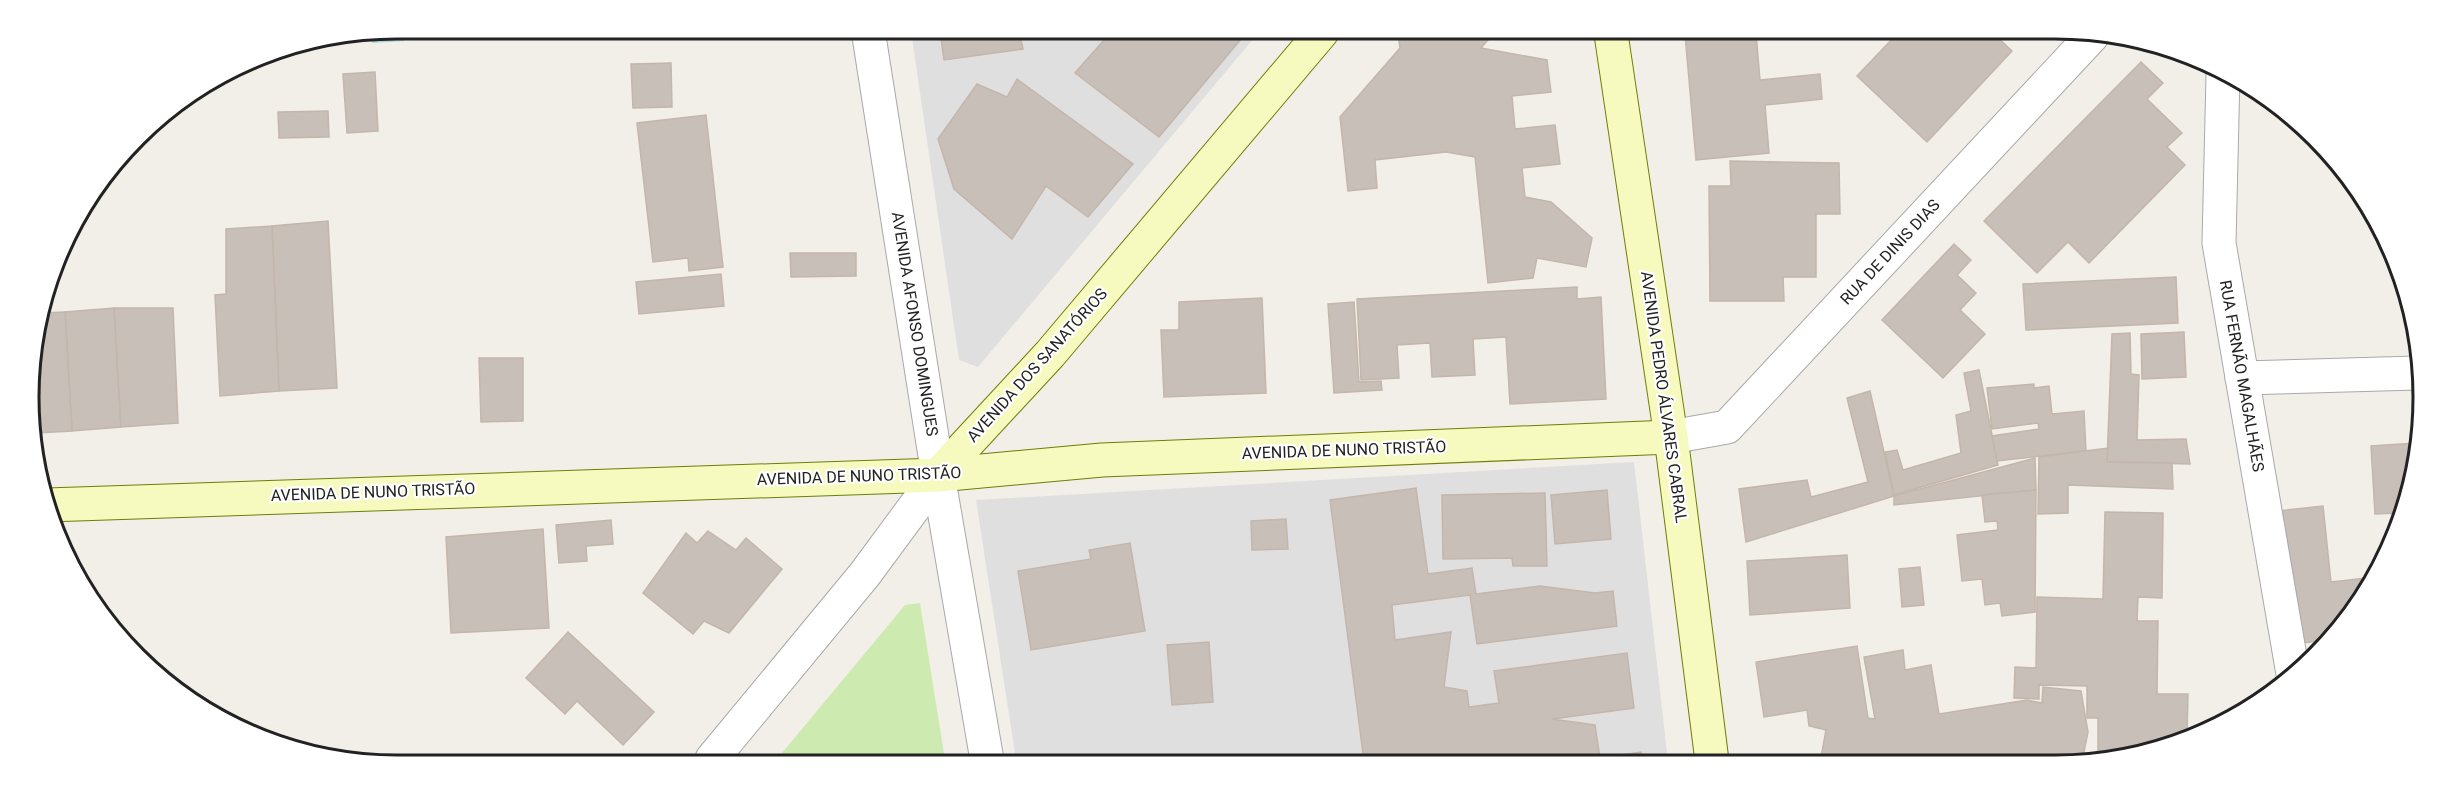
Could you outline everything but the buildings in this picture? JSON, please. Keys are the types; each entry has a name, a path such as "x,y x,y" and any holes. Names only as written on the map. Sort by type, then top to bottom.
{"street":[{"name":"AVENIDA AFONSO DOMINGUES","path":"869,39 938,475 986,755"},
{"name":"AVENIDA DOS SANATÓRIOS","path":"715,755 865,574 938,475 1050,354 1316,39"},
{"name":"AVENIDA PEDRO ÁLVARES CABRAL","path":"1612,39 1671,437 1711,755"},
{"name":"RUA DE DINIS DIAS","path":"1671,437 1727,427 2088,41"},
{"name":"RUA FERNÃO MAGALHÃES","path":"2223,81 2219,243 2292,665"},
{"path":"2242,378 2412,373"},
{"name":"AVENIDA DE NUNO TRISTÃO","path":"56,505 244,496 938,475 1102,460 1671,437"}],"shaded area":[{"path":"912,39 1253,39 978,367 959,360"},
{"path":"1634,462 1667,755 1015,755 976,500"}],"green space":[{"path":"920,603 944,755 780,755 905,605"}],"water":[{"path":"404,39 404,41 372,43 372,40"}]}
